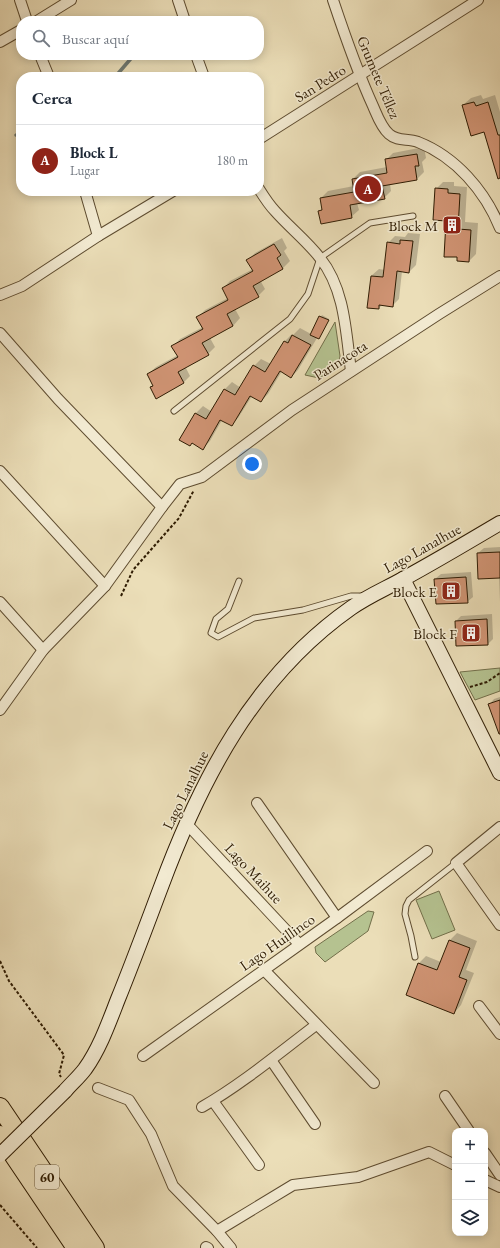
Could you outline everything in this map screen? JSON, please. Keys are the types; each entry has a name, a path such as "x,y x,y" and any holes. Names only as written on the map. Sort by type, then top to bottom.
{"highway":[{"name":"60","path":"0,1107 95,1248"},
{"name":"60","path":"0,1135 76,1248"}],"main road":[{"name":"Lago Lanalhue","path":"0,1155 67,1089 85,1069 104,1035 186,823 215,764 252,707 267,688 282,670 315,637 350,609 369,596 403,579 500,523"},
{"path":"403,579 500,773"}],"street":[{"path":"20,0 25,16"},
{"path":"45,16 71,0"},
{"path":"178,0 183,16"},
{"name":"Grumete Téllez","path":"333,0 359,76 381,124 388,134 398,140 416,142 431,148 460,169 485,198 494,212 500,228"},
{"name":"San Pedro","path":"264,136 478,0"},
{"path":"0,42 16,33"},
{"path":"42,60 47,72"},
{"path":"198,60 202,72"},
{"path":"86,196 98,236"},
{"path":"2,292 22,286 98,236 165,196"},
{"path":"264,196 275,211 320,258 334,283 344,315 351,371"},
{"name":"Parinacota","path":"0,710 43,650 104,586 162,506 180,484 202,477 292,410 500,276"},
{"path":"0,333 58,399 162,506"},
{"path":"0,472 104,586"},
{"path":"0,602 43,650"},
{"path":"257,803 337,918"},
{"name":"Lago Maihue","path":"186,823 299,944"},
{"path":"500,827 456,863 500,925"},
{"name":"Lago Huillinco","path":"143,1056 337,918 427,851"},
{"path":"264,970 374,1083"},
{"path":"479,1006 500,1034"},
{"path":"202,1107 271,1060 316,1025"},
{"path":"271,1060 315,1124"},
{"path":"98,1088 129,1100 151,1134 173,1186 217,1231 231,1248"},
{"path":"445,1096 468,1128"},
{"path":"212,1101 259,1165"},
{"path":"217,1231 293,1185 358,1177 429,1152 453,1164"},
{"path":"488,1157 500,1174"},
{"path":"488,1181 500,1187"}],"lane":[{"path":"174,411 290,319 308,294 320,258 370,223 413,216"},
{"path":"239,581 228,609 216,619 211,632 218,637 254,618 303,610 351,596 369,596"},
{"path":"414,957 411,936 405,914 406,906 409,900 456,863"}],"path":[{"path":"121,596 133,570 179,518 202,477"},
{"path":"459,691 487,682 500,673"},
{"path":"0,961 9,981 64,1055 59,1074 67,1089"},
{"path":"0,1204 37,1248"}],"green space":[{"path":"335,322 340,356 338,367 319,378 305,375"},
{"path":"500,668 500,691 475,700 460,672"},
{"path":"439,891 455,930 432,939 416,900"},
{"path":"368,911 374,912 368,931 325,962 316,953 315,947"}],"building":[{"path":"474,102 476,106 488,102 498,135 500,135 500,178 498,179 484,132 471,136 462,105"},
{"path":"417,154 419,166 415,166 417,180 382,186 385,199 350,205 352,218 321,224 318,211 322,210 320,198 354,192 352,179 387,173 385,159"},
{"name":"Block M","path":"435,188 448,189 448,193 460,194 458,229 471,230 469,262 457,261 457,257 444,257 446,221 433,220"},
{"path":"400,240 413,241 409,273 397,271 393,307 379,305 379,309 367,308 371,276 383,277 387,242 400,244"},
{"path":"274,244 281,255 277,258 283,269 253,286 259,297 227,314 233,326 202,343 209,355 178,372 184,383 156,399 150,387 153,386 147,374 178,357 171,346 203,329 196,317 228,300 222,288 253,271 246,260"},
{"path":"319,316 329,320 319,339 310,335"},
{"path":"292,335 311,345 291,378 280,371 261,402 250,396 232,426 220,420 203,450 192,443 190,446 179,440 195,413 206,419 224,389 235,395 253,365 265,372 284,341 288,343"},
{"path":"500,552 500,578 478,579 477,553"},
{"name":"Block E","path":"466,577 468,603 436,604 434,579"},
{"name":"Block F","path":"487,619 488,645 456,646 455,621"},
{"path":"500,700 500,734 499,734 488,704"},
{"path":"449,940 470,948 459,977 467,980 454,1014 406,995 418,963 437,970"}],"waterway":[{"path":"119,72 130,60"}],"place":[{"name":"Block L","path":"368,189"},
{"name":"Block M","path":"452,225"},
{"name":"Block E","path":"451,591"},
{"name":"Block F","path":"471,633"}]}
